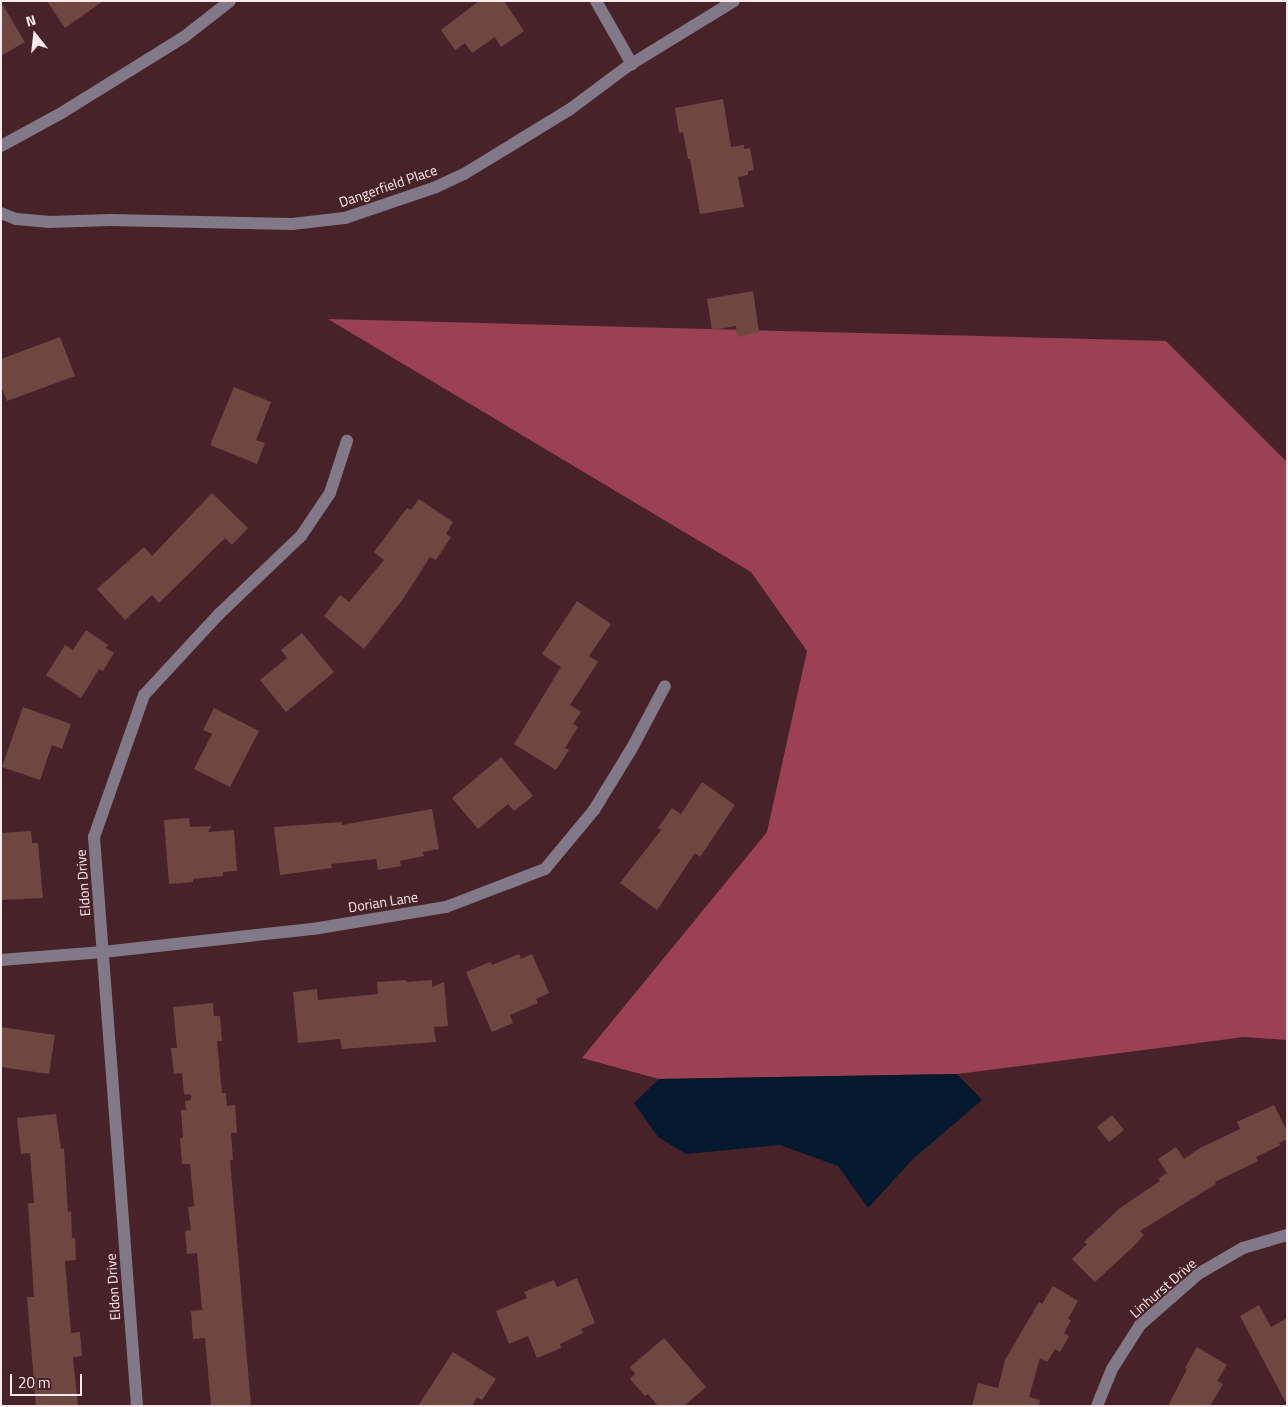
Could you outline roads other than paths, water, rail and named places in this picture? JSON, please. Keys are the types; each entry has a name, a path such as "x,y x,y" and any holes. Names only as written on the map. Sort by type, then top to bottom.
{"street":[{"path":"1,146 62,112 176,42 230,1"},
{"path":"596,1 632,64"},
{"name":"Dangerfield Place","path":"1,213 16,219 48,222 111,220 292,224 345,218 436,187 464,174 569,110 632,64 734,1"},
{"name":"Eldon Drive","path":"138,1406 94,837 144,695 218,615 301,536 330,493 347,441"},
{"name":"Dorian Lane","path":"1,960 103,952 319,928 446,907 545,869 594,810 632,748 665,686"},
{"name":"Linhurst Drive","path":"1097,1406 1112,1370 1140,1325 1198,1274 1243,1248 1287,1235"}],"water":[{"path":"957,1074 982,1100 913,1159 868,1208 838,1166 780,1145 686,1154 658,1137 634,1103 659,1079"}]}
